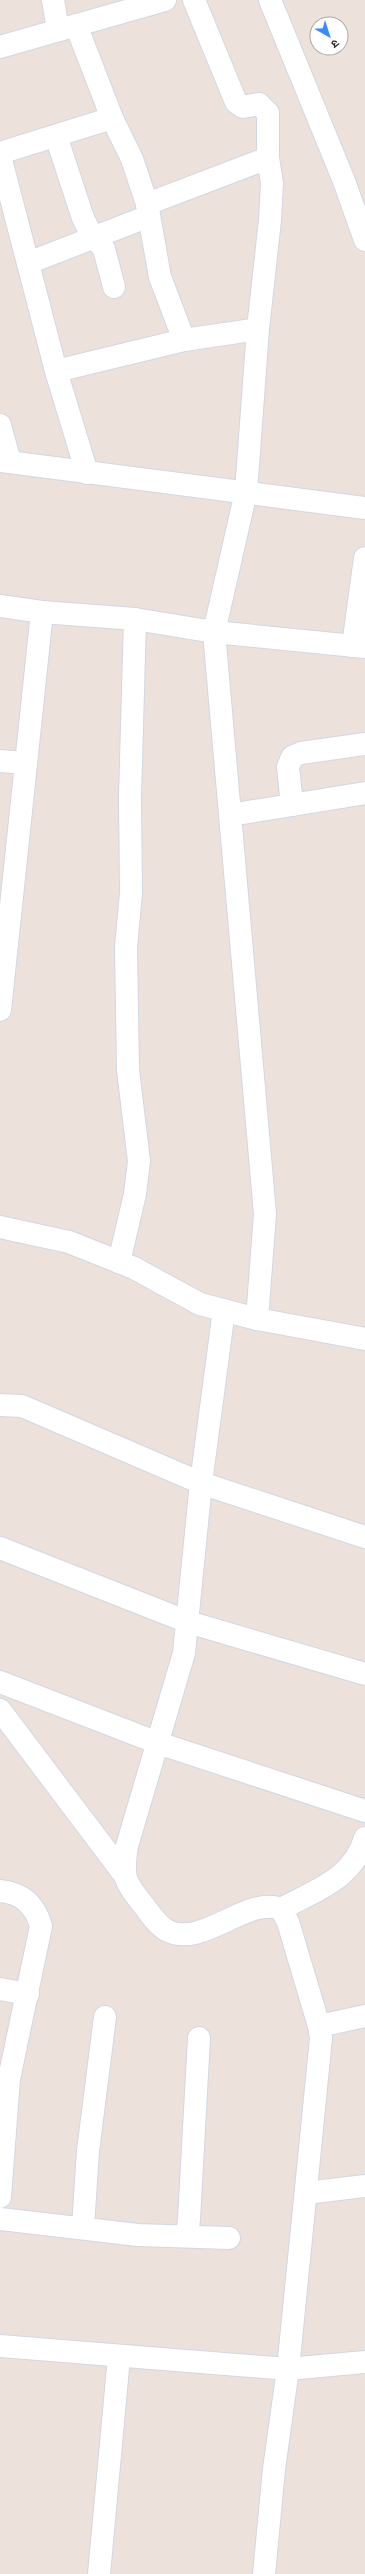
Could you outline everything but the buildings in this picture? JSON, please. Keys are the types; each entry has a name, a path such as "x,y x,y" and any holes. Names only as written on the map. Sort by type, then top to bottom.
{"street":[{"path":"53,0 132,159 148,210 160,276 184,340"},
{"path":"0,47 67,28 134,4 165,0"},
{"path":"194,0 236,102 243,107 259,104 268,113 268,158 272,183 270,220 258,328 246,492 214,632 265,1214 257,1318"},
{"path":"270,0 344,181 365,240"},
{"path":"88,473 56,372 0,154 112,118"},
{"path":"56,136 83,218 94,237 104,249 114,287"},
{"path":"28,263 94,237 148,210 268,158"},
{"path":"56,372 184,340 258,328"},
{"path":"0,425 5,462 365,508"},
{"path":"0,606 42,612 135,619 214,632 359,647 365,558"},
{"path":"0,1010 42,612"},
{"path":"119,1262 135,1194 139,1161 128,1070 126,946 131,893 130,797 135,619"},
{"path":"292,805 288,767 295,755 365,744"},
{"path":"0,760 26,763"},
{"path":"230,815 365,793"},
{"path":"0,1227 69,1242 119,1262 200,1304 257,1318 365,1339"},
{"path":"124,1873 127,1846 184,1654 201,1483 224,1310"},
{"path":"0,1406 22,1406 201,1483 365,1537"},
{"path":"0,1548 188,1622 365,1674"},
{"path":"0,1682 158,1743 365,1811"},
{"path":"0,1710 124,1873 129,1887 160,1926 177,1933 198,1931 267,1906 281,1909 338,1878 358,1871 365,1838"},
{"path":"0,1891 13,1892 24,1898 37,1914 41,1926 9,2079 0,2197"},
{"path":"264,2574 274,2469 288,2369 321,2038 319,2026 288,1922 281,1909"},
{"path":"0,1989 28,1994"},
{"path":"319,2026 365,2016"},
{"path":"83,2227 88,2151 105,2017"},
{"path":"186,2236 189,2219 199,2038"},
{"path":"306,2193 365,2186"},
{"path":"0,2219 83,2227 138,2235 229,2238"},
{"path":"0,2346 119,2357 288,2369 365,2362"},
{"path":"99,2574 119,2357"}]}
